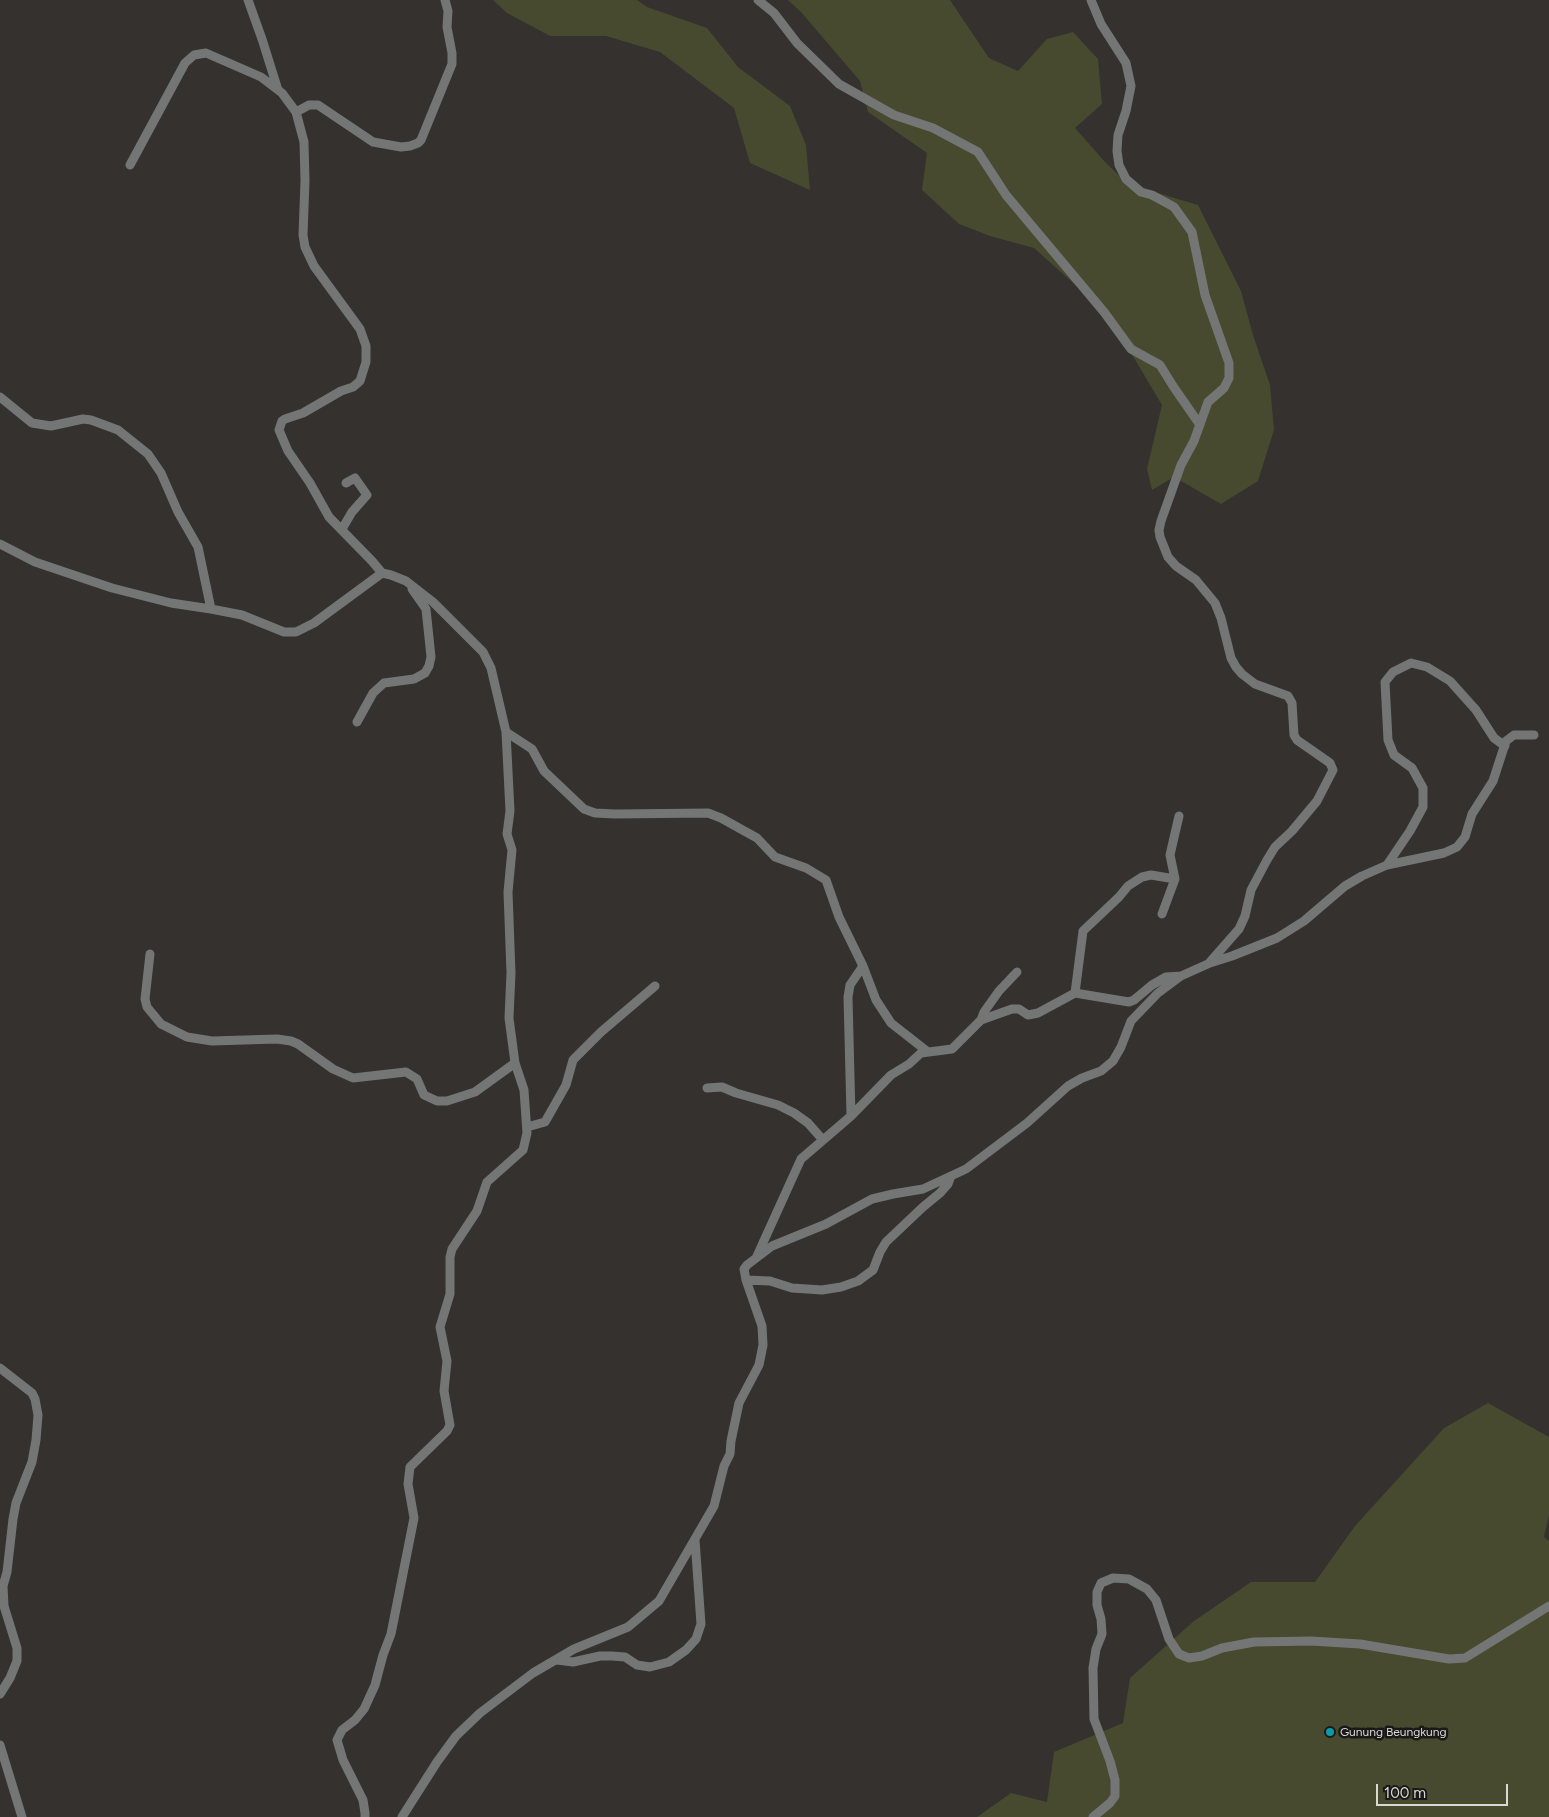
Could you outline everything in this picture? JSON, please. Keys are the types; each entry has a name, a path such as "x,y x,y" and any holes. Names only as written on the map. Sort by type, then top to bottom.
{"street":[{"path":"248,0 278,90"},
{"path":"296,112 309,105 318,105 373,142 401,147 418,144 452,64 447,27 448,11 445,0"},
{"path":"758,0 774,13 797,43 839,84 894,115 933,128 978,152 1006,195 1098,305 1131,349 1160,365 1200,425"},
{"path":"1091,0 1100,24 1126,63 1132,86 1118,135 1119,165 1126,179 1141,192 1152,195 1174,207 1192,232 1205,296 1229,364 1229,378 1224,388 1208,402 1194,441 1181,465 1159,530 1163,546 1168,557 1176,566 1196,580 1215,603 1221,618 1231,658 1236,667 1255,684 1288,696 1292,703 1296,740 1330,763 1332,770 1317,801 1292,831 1275,847 1251,890 1245,916 1239,929 1210,963"},
{"path":"130,165 185,63 194,56 206,54 261,77 282,93 296,112 304,142 303,235 305,247 314,266 360,329 366,346 366,362 360,381 353,387 303,413 285,419 282,421 279,430 288,451 310,483 329,517 372,560 382,573 406,581 433,602 483,652 491,668 506,732 510,812 507,834 512,850 508,892 511,973 508,1018 514,1063 524,1090 527,1128 523,1150 487,1182 477,1211 456,1241 450,1257 450,1294 440,1327 447,1362 444,1391 450,1425 447,1431 410,1467 408,1484 414,1518 391,1634 375,1685 364,1709 355,1720 342,1730 337,1740 343,1760 363,1800 366,1813 364,1817"},
{"path":"0,397 32,423 50,426 91,420 118,430 148,454 161,473 178,512 198,547 211,608"},
{"path":"342,529 352,512 367,495 355,478 346,483"},
{"path":"0,544 35,562 112,588 171,603 211,608 242,615 284,632 296,632 314,623 382,573"},
{"path":"357,722 373,693 384,683 414,679 425,673 429,666 431,657 426,609 406,581"},
{"path":"1387,865 1410,831 1423,807 1423,788 1412,768 1394,755 1388,740 1385,682 1393,672 1411,663 1428,667 1450,681 1476,710 1494,738 1505,746"},
{"path":"506,732 532,749 544,771 579,806 589,812 615,814 708,813 757,838 775,856 815,872 826,880 839,917 863,966 876,1000 891,1023 928,1052"},
{"path":"402,1817 456,1736 480,1714 533,1673 574,1649 628,1627 660,1600 714,1506 724,1466 730,1454 739,1403 759,1365 762,1326 744,1269 756,1256 772,1246 826,1224 872,1199 923,1189 966,1169 1028,1123 1068,1086 1101,1071 1113,1061 1121,1047 1131,1021 1158,993 1181,976 1277,938 1304,921 1345,886 1387,865 1444,853 1457,847 1465,837 1472,814 1493,781 1506,741 1514,735 1534,736"},
{"path":"1162,914 1175,879 1170,855 1179,816"},
{"path":"1076,992 1083,931 1120,897 1128,886 1142,877 1151,875 1175,879"},
{"path":"150,954 146,999 148,1007 162,1024 187,1037 212,1041 277,1039 290,1041 298,1044 333,1069 353,1078 406,1072 416,1079 424,1096 430,1100 437,1101 447,1101 475,1092 514,1063"},
{"path":"851,1116 848,997 850,985 863,966"},
{"path":"756,1256 801,1159 851,1116 884,1080 921,1054 952,1049 981,1020 984,1012 1017,972"},
{"path":"981,1020 1012,1009 1020,1009 1028,1015 1038,1013 1076,992 1129,1002 1166,977 1181,976"},
{"path":"527,1128 545,1122 566,1085 572,1060 601,1032 655,986"},
{"path":"707,1088 722,1087 736,1094 778,1105 808,1123 824,1140"},
{"path":"746,1280 770,1281 792,1288 822,1290 841,1287 858,1281 873,1270 886,1242 923,1206 940,1193 948,1184 951,1176"},
{"path":"0,1368 32,1393 38,1414 32,1462 16,1503 7,1572 3,1586 4,1606 17,1648 17,1661 10,1678 0,1694"},
{"path":"556,1660 573,1662 600,1656 612,1656 625,1657 636,1665 650,1667 669,1662 686,1650 696,1639 701,1624 696,1540"},
{"path":"1093,1817 1110,1804 1115,1796 1115,1780 1112,1767 1094,1719 1093,1668 1096,1649 1102,1634 1101,1619 1097,1605 1097,1592 1101,1583 1113,1578 1129,1579 1147,1589 1156,1600 1169,1639 1179,1654 1190,1658 1202,1656 1222,1648 1254,1642 1311,1640 1360,1644 1449,1659 1465,1658 1549,1606"},
{"path":"0,1746 22,1817"}],"green space":[{"path":"493,0 637,0 647,7 707,28 738,67 790,106 806,145 810,190 750,163 734,108 660,52 606,36 550,36 507,13"},
{"path":"788,0 950,0 989,58 1018,71 1047,39 1073,32 1098,59 1102,104 1075,128 1105,162 1128,184 1198,205 1241,291 1253,335 1270,385 1274,430 1258,481 1221,504 1174,477 1152,490 1147,469 1162,405 1117,332 1082,291 1034,248 990,236 959,224 922,190 927,153 868,112 860,81 801,12"},
{"path":"1488,1403 1549,1437 1549,1515 1544,1537 1549,1541 1549,1817 977,1817 1011,1793 1047,1802 1054,1752 1123,1723 1130,1678 1194,1621 1251,1582 1315,1582 1355,1526 1444,1428"}],"place":[{"name":"Gunung Beungkung","path":"1330,1732"}]}
